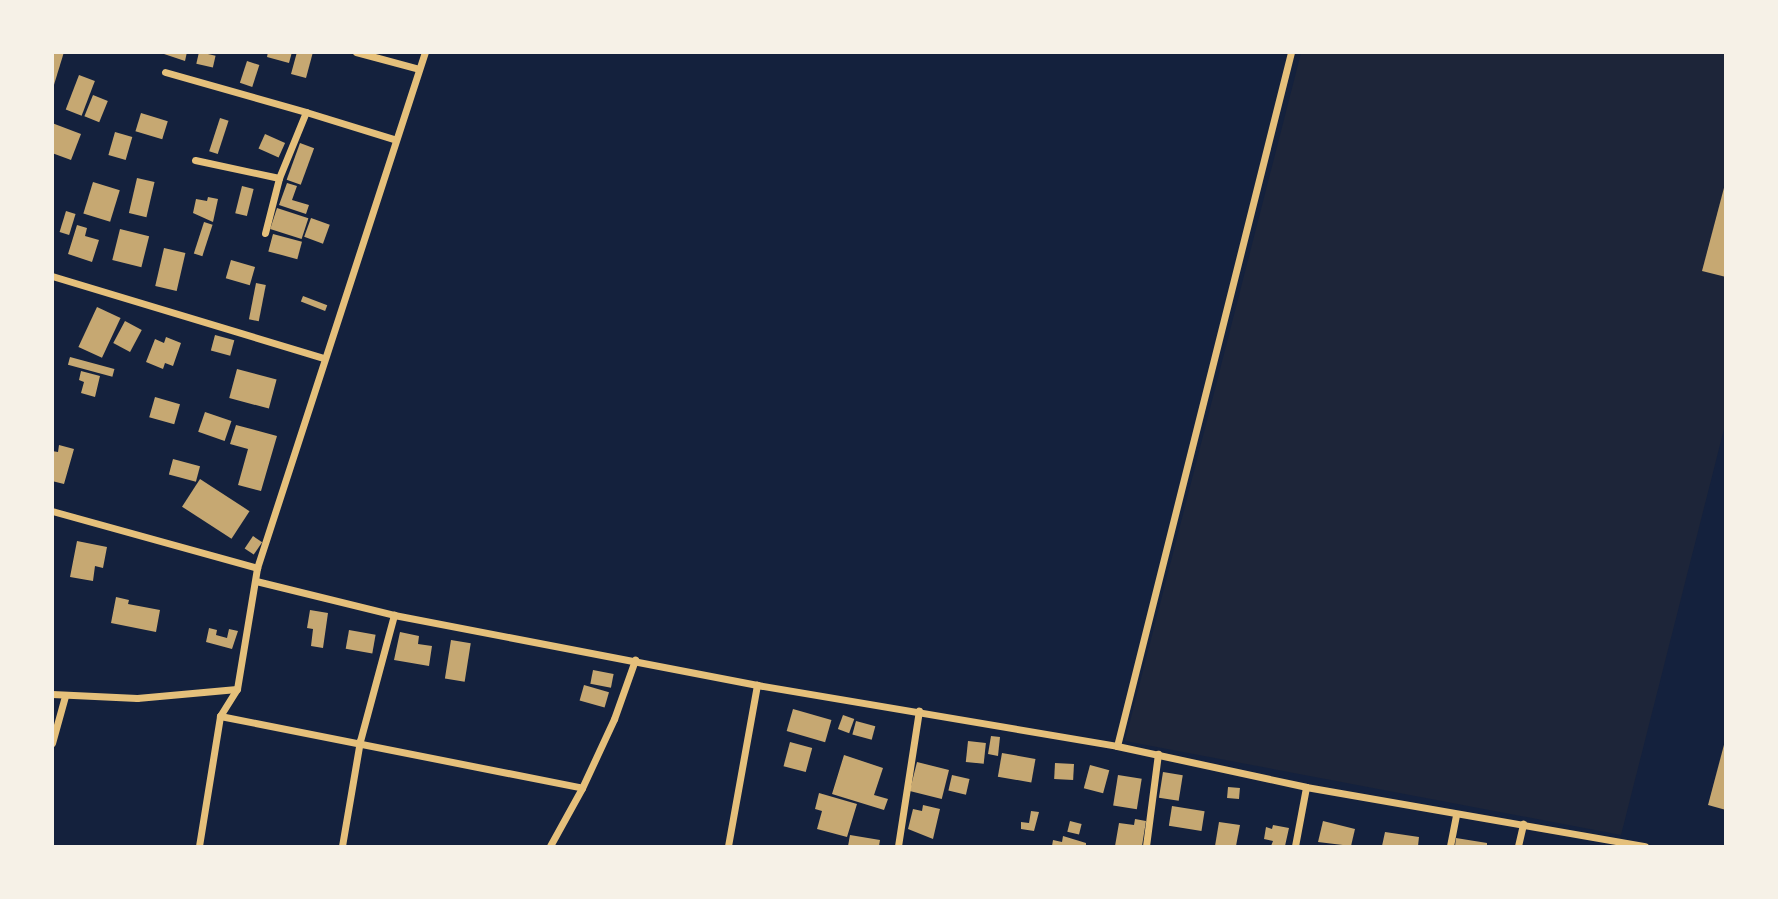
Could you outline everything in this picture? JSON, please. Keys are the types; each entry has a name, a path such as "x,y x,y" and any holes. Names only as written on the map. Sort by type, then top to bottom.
{"street":[{"path":"356,52 419,69"},
{"path":"200,846 220,716 237,689 257,568 394,139 425,52"},
{"path":"1117,746 1291,52"},
{"path":"165,72 394,139"},
{"path":"265,233 279,178 306,112"},
{"path":"195,160 279,178"},
{"path":"52,276 324,358"},
{"path":"52,510 257,568"},
{"path":"256,581 394,615 757,685 1117,746 1306,787 1645,846"},
{"path":"342,846 360,741 394,615"},
{"path":"550,846 582,788 614,719 635,660"},
{"path":"728,846 757,685"},
{"path":"52,694 137,698 237,689"},
{"path":"52,743 65,696"},
{"path":"898,846 919,711"},
{"path":"220,716 360,741 582,788"},
{"path":"1146,846 1158,754"},
{"path":"1295,846 1306,787"},
{"path":"1450,846 1456,815"},
{"path":"1518,846 1523,824"}],"shaded area":[{"path":"1301,53 1725,53 1725,425 1621,835 1125,741"}],"building":[{"path":"55,52 64,52 53,88 52,59"},
{"path":"158,52 187,52 185,61"},
{"path":"199,52 216,56 213,68 196,64"},
{"path":"268,52 292,52 289,63 267,57"},
{"path":"297,52 313,52 306,78 291,74"},
{"path":"247,61 259,65 252,87 240,83"},
{"path":"79,75 95,81 82,116 66,110"},
{"path":"93,95 108,101 99,122 84,116"},
{"path":"141,113 168,121 162,139 135,131"},
{"path":"220,118 229,121 218,154 209,151"},
{"path":"52,123 81,134 71,160 52,153"},
{"path":"115,132 132,137 126,160 108,155"},
{"path":"265,134 285,143 279,158 258,149"},
{"path":"300,143 314,148 301,185 287,180"},
{"path":"137,178 155,182 146,217 129,213"},
{"path":"93,182 120,190 110,222 83,214"},
{"path":"287,183 297,186 292,200 309,205 306,214 279,205"},
{"path":"1726,184 1726,277 1702,271"},
{"path":"242,186 254,189 247,216 235,213"},
{"path":"208,197 218,199 213,222 193,213 196,199 207,201"},
{"path":"277,208 308,218 302,239 270,229"},
{"path":"66,211 76,214 69,235 60,232"},
{"path":"311,218 330,225 323,244 304,237"},
{"path":"204,222 213,225 202,256 194,253"},
{"path":"77,225 87,228 85,236 99,240 92,262 68,254"},
{"path":"120,229 149,236 141,267 112,260"},
{"path":"273,234 302,242 297,259 268,251"},
{"path":"164,248 185,253 177,291 155,286"},
{"path":"231,260 255,267 250,285 226,278"},
{"path":"256,283 266,285 259,321 249,319"},
{"path":"303,296 327,305 325,311 301,302"},
{"path":"97,307 121,318 102,358 78,347"},
{"path":"125,321 142,330 130,352 113,343"},
{"path":"215,335 234,340 230,356 211,350"},
{"path":"166,337 181,343 173,366 165,363 163,369 146,362 155,339 164,343"},
{"path":"70,357 114,369 112,377 68,365"},
{"path":"237,369 277,380 269,409 229,398"},
{"path":"81,371 100,376 95,397 81,393 84,382 79,380"},
{"path":"155,397 180,404 174,424 149,417"},
{"path":"205,412 231,421 225,441 198,432"},
{"path":"236,425 277,436 261,491 238,485 248,449 230,444"},
{"path":"59,445 74,449 64,484 52,481 52,451 58,452"},
{"path":"173,459 200,466 196,482 169,474"},
{"path":"200,479 249,511 232,539 182,507"},
{"path":"253,536 262,542 254,555 245,548"},
{"path":"77,541 107,547 103,568 95,566 93,581 70,577"},
{"path":"116,597 129,600 128,604 160,610 156,632 111,623"},
{"path":"310,610 328,613 323,648 311,646 313,629 307,628"},
{"path":"209,628 217,630 216,635 227,638 229,629 238,631 232,649 206,642"},
{"path":"349,630 376,635 372,653 346,649"},
{"path":"400,632 419,636 418,644 432,646 429,666 394,660"},
{"path":"451,640 471,643 465,682 445,679"},
{"path":"593,670 614,674 611,688 590,684"},
{"path":"584,685 609,692 605,708 580,700"},
{"path":"793,709 831,720 825,742 787,731"},
{"path":"843,715 854,719 849,733 838,729"},
{"path":"856,721 875,726 872,740 852,735"},
{"path":"991,736 1000,737 998,756 988,754"},
{"path":"968,741 986,743 984,764 966,762"},
{"path":"1726,741 1726,810 1708,805"},
{"path":"790,742 812,748 806,772 784,766"},
{"path":"1002,753 1035,759 1031,783 998,777"},
{"path":"844,755 883,768 874,795 888,799 884,810 832,794"},
{"path":"917,762 949,770 942,799 910,791"},
{"path":"1055,763 1074,764 1073,780 1054,779"},
{"path":"1090,765 1109,770 1103,793 1084,788"},
{"path":"1163,772 1183,775 1179,801 1159,798"},
{"path":"952,775 970,779 966,795 948,791"},
{"path":"1118,775 1142,779 1137,809 1113,806"},
{"path":"1228,787 1240,788 1239,799 1227,798"},
{"path":"819,793 857,804 847,837 817,829 822,811 815,809"},
{"path":"923,805 940,809 933,839 908,829 913,809 922,811"},
{"path":"1172,806 1205,811 1201,831 1169,826"},
{"path":"1031,811 1039,812 1034,831 1021,829 1021,822 1029,823"},
{"path":"1135,819 1146,821 1142,846 1115,846 1119,823 1134,825"},
{"path":"1070,821 1082,824 1079,835 1067,832"},
{"path":"1323,821 1355,829 1351,846 1318,842"},
{"path":"1219,822 1240,825 1236,846 1215,846"},
{"path":"1273,825 1289,828 1285,846 1271,846 1273,841 1264,839 1266,827 1272,829"},
{"path":"1385,832 1419,837 1418,846 1382,846"},
{"path":"850,835 880,840 879,846 848,846"},
{"path":"1063,836 1086,843 1086,846 1052,846 1053,840 1062,842"},
{"path":"1456,838 1487,843 1487,846 1455,846"}]}
